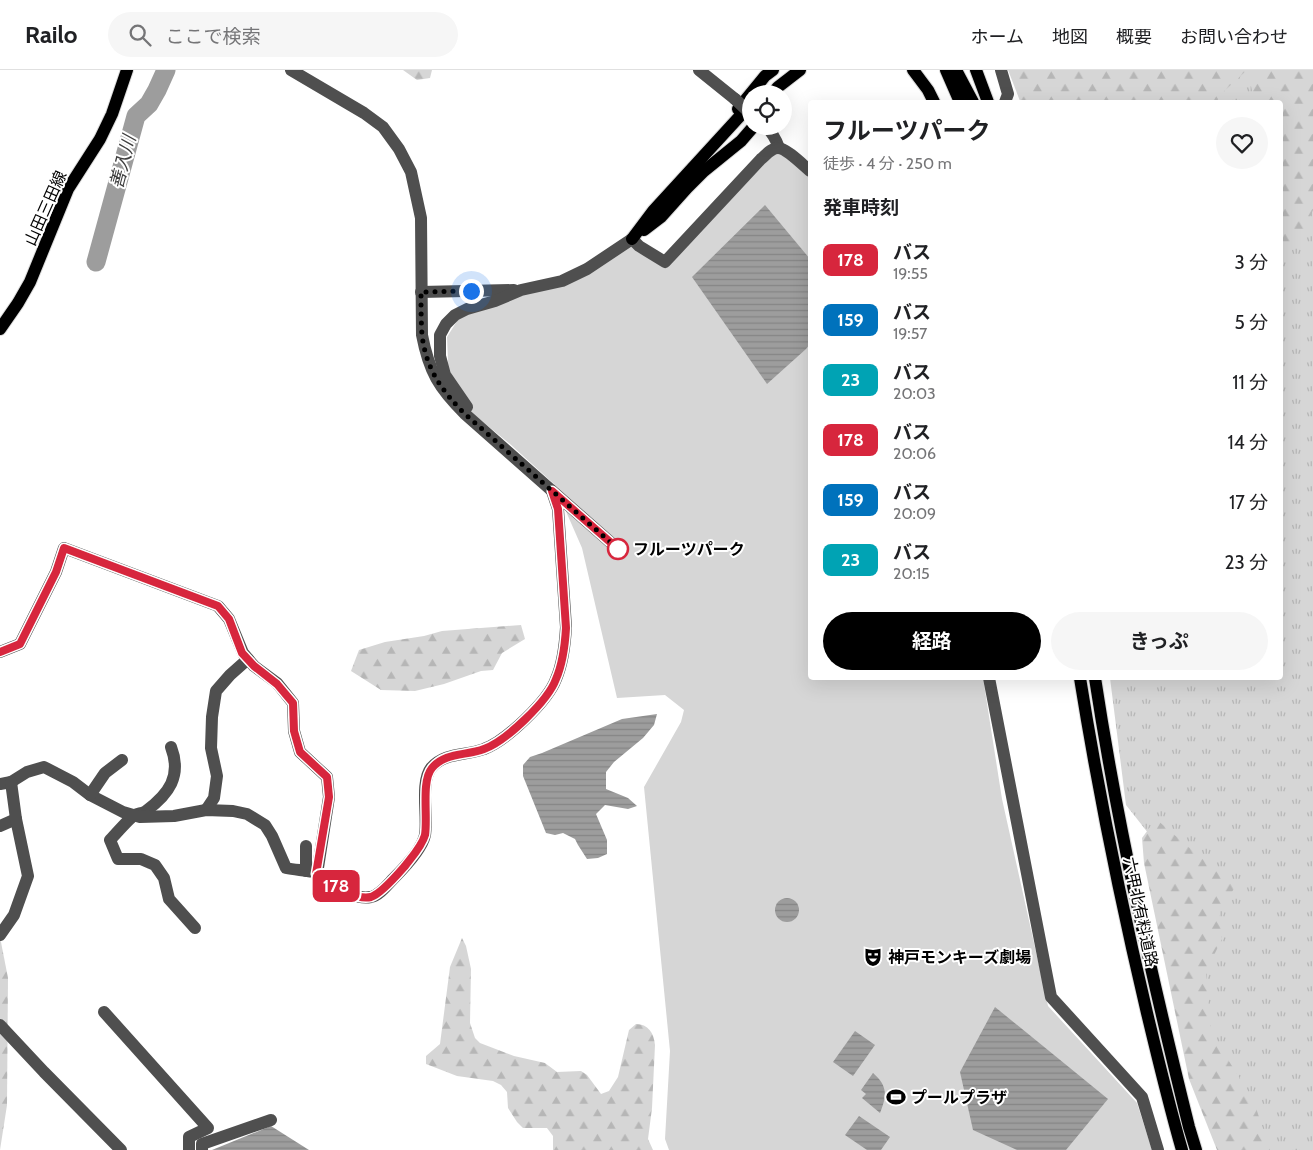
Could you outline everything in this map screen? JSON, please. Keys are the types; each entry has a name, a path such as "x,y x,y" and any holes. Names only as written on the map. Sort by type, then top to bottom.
{"main road":[{"name":"山田三田線","path":"0,329 30,282 68,189 100,139 112,114 128,70"},
{"path":"700,168 727,122 765,76 773,70"},
{"path":"767,85 779,70"},
{"path":"913,70 933,100"},
{"path":"941,70 962,97"},
{"path":"946,70 962,97"},
{"path":"956,70 962,97"},
{"path":"960,70 962,97"},
{"path":"976,70 987,100"},
{"path":"780,85 798,71"},
{"path":"789,85 798,71"},
{"path":"700,168 742,115"},
{"path":"632,239 653,211 700,168 742,125"},
{"path":"700,168 741,141 746,135"},
{"name":"六甲北有料道路","path":"1080,680 1131,944 1162,1076 1182,1150"},
{"name":"六甲北有料道路","path":"1095,680 1123,840 1144,940 1196,1150"}],"street":[{"path":"291,70 364,112 383,127 399,149 411,172 421,218 422,334 425,352 438,383 448,397 487,433 618,549"},
{"path":"699,70 742,106"},
{"path":"1001,70 1008,94 1006,100"},
{"path":"773,135 779,148"},
{"path":"487,433 445,375 440,356 440,334 455,315 522,290 562,281 587,269 632,239 639,246 665,262 761,159 772,150 779,148 785,151 808,169"},
{"path":"421,292 522,290"},
{"path":"0,935 14,915 28,876 16,819 5,783 27,772 44,767 73,782 90,795 123,812 140,817 174,816 206,810 233,811 247,814 265,825 286,868 311,873 349,893 361,897 372,897 385,887 399,874 417,851 425,836 427,778 431,769 442,758 484,749 503,738 520,724 545,697 556,680 565,647 566,628 558,509 552,491"},
{"path":"0,652 20,644 56,572 64,548 218,606 229,619 242,653 254,666 277,684 293,703 294,731 300,752 327,777 329,797 311,873"},
{"path":"206,810 214,798 217,776 211,748 212,717 216,691 248,659"},
{"path":"989,680 1051,998 1142,1097 1158,1150"},
{"path":"171,747 175,757 174,779 165,795 144,812 134,815 110,840 118,859 140,858 155,865 164,878 169,899 195,928"},
{"path":"90,795 104,773 122,760"},
{"path":"0,826 16,819"},
{"path":"306,846 311,873"},
{"path":"104,1012 208,1128 189,1136 189,1150"},
{"path":"0,1025 121,1150"},
{"path":"202,1150 202,1144 271,1120"}],"green space":[{"path":"403,70 432,70 430,78 417,80"},
{"path":"1008,70 1247,70 1220,95 1218,100 1020,100"},
{"path":"1220,70 1313,70 1313,1150 1233,1150 1175,867 1126,805 1110,680 1283,680 1283,100 1198,100"},
{"path":"1247,70 1310,70 1313,76 1313,210 1303,232 1283,253 1283,100 1254,100"},
{"path":"777,151 808,173 808,680 983,680 1002,799 1048,1006 1137,1103 1152,1150 669,1150 665,1139 670,1051 644,787 681,722 684,710 665,695 617,698 582,548 554,484 510,444 467,409 449,385 447,337 459,318 477,309 575,278 632,239 667,265"},
{"path":"521,625 525,639 502,653 493,670 481,671 444,684 415,691 381,690 351,671 359,650 385,642 442,631"},
{"path":"1156,819 1235,887 1219,913 1222,939 1206,971 1211,1033 1253,1099 1270,1150 1217,1150 1189,1079 1144,863 1142,838"},
{"path":"0,937 8,978 7,1105 0,1150"},
{"path":"462,938 466,946 471,969 470,1023 475,1038 480,1043 514,1056 545,1063 557,1072 581,1071 587,1075 601,1094 609,1091 618,1077 629,1030 636,1024 640,1024 650,1030 655,1045 652,1108 648,1139 653,1150 553,1150 553,1136 547,1128 523,1128 517,1122 508,1108 507,1092 501,1085 493,1081 457,1076 426,1064 426,1056 440,1044 450,967"}],"shaded area":[{"path":"765,205 808,257 808,346 767,384 692,277"},
{"path":"657,714 654,725 643,738 614,762 606,772 606,789 628,798 637,806 628,809 605,805 596,814 607,840 607,854 598,858 587,859 575,839 563,833 555,835 546,833 523,776 523,765 530,757 622,719"},
{"path":"787,898 796,901 799,910 796,919 787,922 778,919 775,910 778,901"},
{"path":"995,1007 1108,1099 1066,1150 1017,1150 973,1130 960,1072"},
{"path":"855,1031 875,1045 853,1076 833,1062"},
{"path":"873,1073 881,1082 885,1091 880,1113 862,1098 866,1094 861,1090"},
{"path":"859,1116 890,1137 881,1150 867,1150 845,1135"},
{"path":"271,1126 309,1150 212,1150"}],"waterway":[{"name":"善入川","path":"96,262 136,116 149,104 166,70"}],"bus line":[{"name":"178","path":"0,652 20,644 56,572 64,548 218,606 229,619 242,653 254,666 277,684 293,703 294,731 300,752 327,777 329,797 316,874 349,893 361,897 372,897 399,874 417,851 425,836 427,778 431,769 442,758 484,749 503,738 520,724 545,697 556,680 565,647 566,628 558,509 552,491 618,549"}],"place":[{"name":"フルーツパーク","path":"618,549"},
{"name":"神戸モンキーズ劇場","path":"873,957"},
{"name":"プールプラザ","path":"896,1097"}],"route":[{"path":"471,291 421,292 422,334 425,352 438,383 448,397 465,414 618,549"}]}
